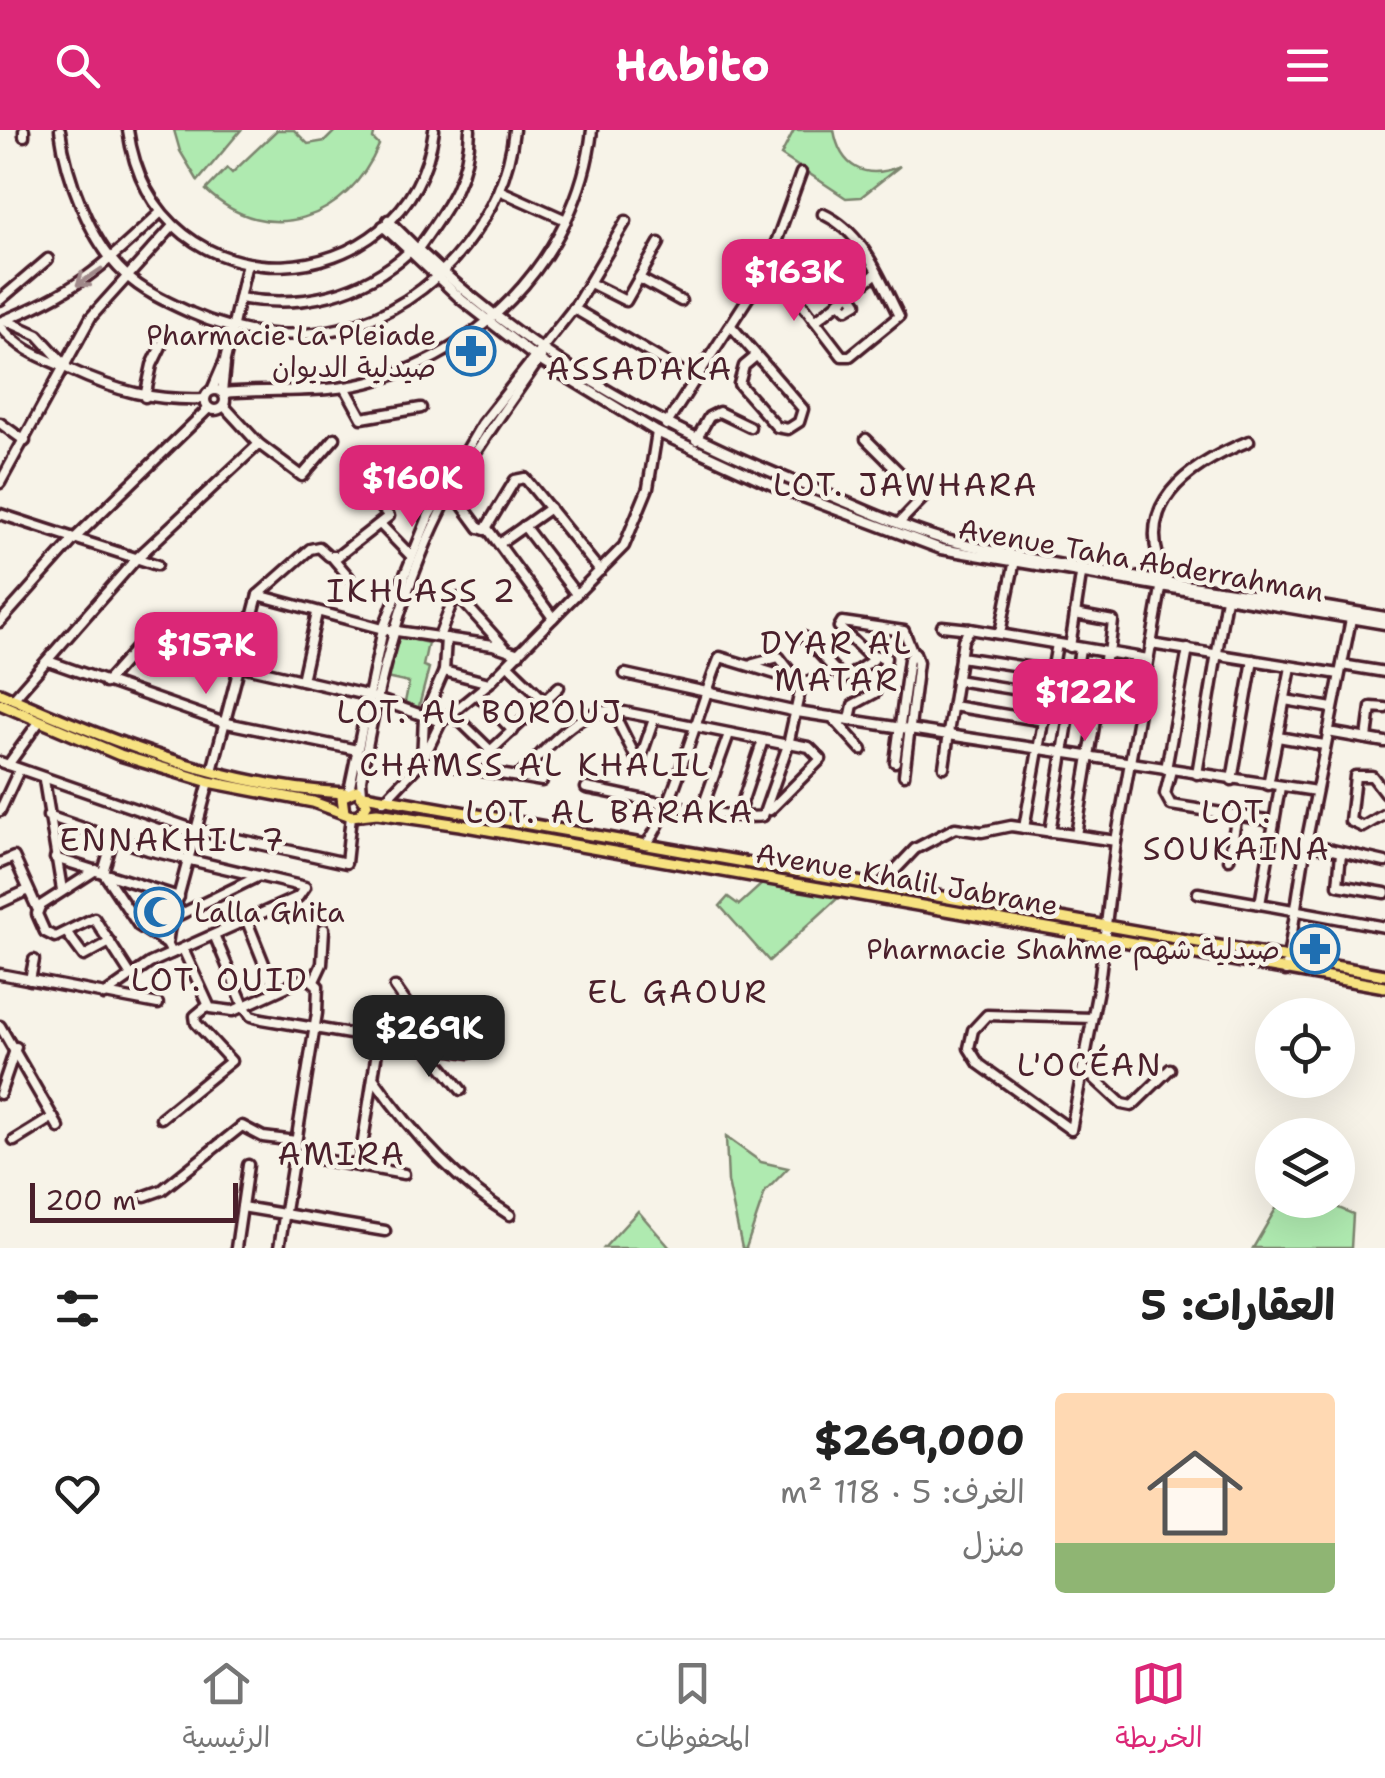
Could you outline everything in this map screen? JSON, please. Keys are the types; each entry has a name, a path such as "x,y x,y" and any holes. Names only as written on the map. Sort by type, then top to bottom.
{"main road":[{"name":"Avenue Khalil Jabrane","path":"0,693 210,777 363,794 384,801 872,889 1385,975"},
{"name":"Avenue Khalil Jabrane","path":"0,704 140,762 352,814 434,821 872,889"},
{"path":"347,792 340,805 352,814 367,804 363,794"},
{"name":"Avenue Khalil Jabrane","path":"1104,930 1286,971 1385,987"}],"street":[{"path":"60,130 74,192 125,275 174,306 233,328 282,336 334,332 377,317 441,276 500,191 514,130"},
{"path":"128,130 141,178 172,226 208,252 246,264 279,266 316,261 352,246 385,223 413,191 428,159 434,130"},
{"path":"239,298 277,303 332,296 374,277 414,250 458,192 470,154 470,130"},
{"path":"0,622 76,537 219,392 345,387 443,352 489,318 528,282 566,220 588,162 592,130"},
{"path":"666,425 766,270 801,173"},
{"path":"500,191 566,220"},
{"path":"1,322 64,294 113,259 160,212"},
{"path":"766,270 786,284 842,356 850,356 898,316 858,237 844,223 823,214"},
{"path":"347,792 383,629 462,454 573,308 626,221"},
{"name":"Avenue Taha Abderrahman","path":"385,223 489,318 538,355 645,419 658,432 870,524 941,549 1014,565 1081,576 1164,582 1226,598 1385,624"},
{"path":"0,482 91,316 172,226"},
{"path":"590,283 623,302 659,243"},
{"path":"0,300 48,259"},
{"path":"246,264 219,392 224,406 259,444 302,476 336,438"},
{"path":"832,268 850,293"},
{"path":"816,321 877,273"},
{"path":"640,278 680,302"},
{"path":"573,308 696,380"},
{"path":"1,322 38,334 65,367"},
{"path":"1,322 32,356 110,388 145,397 224,406"},
{"path":"732,327 803,409 799,422 788,429 777,426 739,384 744,366 756,356"},
{"path":"145,397 152,365 166,336"},
{"path":"363,794 376,699 415,559 452,490 538,355"},
{"path":"345,387 362,418 421,408"},
{"path":"696,440 708,418 719,412 750,426"},
{"name":"Avenue Taha Abderrahman","path":"645,419 944,539 1164,582 1385,617"},
{"path":"0,423 25,441"},
{"path":"384,801 422,761 441,722 489,684 628,539 648,488 658,432"},
{"path":"866,439 924,497 899,523"},
{"path":"1092,1018 997,1012 978,1022 968,1039 972,1057 1071,1130 1092,1018 1116,840 1164,582 1153,532 1162,505 1187,474 1249,441"},
{"path":"13,699 136,559 259,444"},
{"path":"332,557 389,516 352,473"},
{"path":"478,540 518,478 528,480 600,571"},
{"path":"452,490 479,528 486,529 499,544 553,618"},
{"path":"499,544 550,508"},
{"path":"0,514 157,565"},
{"path":"380,524 415,559"},
{"path":"524,526 576,594"},
{"path":"170,948 173,918 222,722 258,596 314,547 332,557 349,576"},
{"path":"1000,634 1014,565"},
{"path":"1050,832 1065,752 1081,576"},
{"path":"258,596 383,629 505,648 519,654"},
{"path":"422,761 424,717 444,671 442,638 453,600 460,598 505,648"},
{"path":"1197,774 1226,598"},
{"path":"302,680 318,613"},
{"path":"1075,614 1114,621 1076,835"},
{"path":"1286,971 1324,744 1351,619"},
{"path":"804,637 844,679 873,660 838,624 848,621 904,632 913,652 895,762"},
{"path":"942,626 1148,659"},
{"path":"106,683 155,627"},
{"path":"944,767 960,657 970,629"},
{"path":"146,636 237,665 366,694 441,722"},
{"path":"1024,828 1057,644"},
{"path":"1152,644 1291,667 1385,672"},
{"path":"1188,649 1165,794 1172,804 1273,820"},
{"path":"850,720 853,706 878,689 886,658 867,654"},
{"path":"643,847 660,828 692,726 720,657 799,682 834,669"},
{"path":"750,665 779,657 799,682 797,712 767,813"},
{"path":"960,657 1052,670"},
{"path":"1232,780 1253,660"},
{"path":"48,661 222,722 357,750"},
{"path":"508,665 545,700"},
{"path":"1268,785 1291,667"},
{"path":"444,671 489,684"},
{"path":"624,674 797,712 1316,791"},
{"path":"956,680 1049,695"},
{"path":"472,770 560,687"},
{"path":"477,694 513,730"},
{"path":"1285,700 1332,708"},
{"path":"953,706 1044,721"},
{"path":"1367,738 1371,707 1385,708"},
{"path":"518,777 586,715 602,708 810,747 820,756 820,764 759,818 586,788"},
{"path":"618,711 613,717 638,758 654,719"},
{"path":"454,715 491,751"},
{"path":"832,717 862,750"},
{"path":"39,722 4,764 196,830 350,866 352,814"},
{"path":"903,727 904,774"},
{"path":"1328,732 1385,742"},
{"path":"702,808 729,734"},
{"path":"1278,737 1324,744"},
{"path":"738,815 763,740"},
{"path":"422,761 542,782"},
{"path":"0,812 20,770"},
{"path":"1385,793 1372,776 1354,776 1350,821 1363,827 1385,814"},
{"path":"44,780 62,890"},
{"path":"1260,904 1280,787"},
{"path":"1229,859 1237,815"},
{"path":"48,816 113,840 299,883 306,890 183,950 170,948 139,926 100,871"},
{"path":"660,828 668,851"},
{"path":"872,889 907,855 948,831 1024,828 1116,840"},
{"path":"37,908 100,871 113,840"},
{"path":"1306,844 1380,860 1385,850"},
{"path":"1340,853 1338,885 1385,893"},
{"path":"0,863 14,857 48,934 67,933 92,917 130,974"},
{"path":"55,858 179,897"},
{"path":"173,918 259,876"},
{"path":"0,903 26,890"},
{"path":"1198,893 1294,914 1385,927"},
{"path":"248,921 274,991"},
{"path":"279,1248 319,997 314,981 322,964 324,929"},
{"path":"67,933 84,956 110,942"},
{"path":"215,937 251,1016 470,1054"},
{"path":"104,995 170,948"},
{"path":"183,950 208,1006"},
{"path":"30,980 34,960"},
{"path":"0,974 158,1004"},
{"path":"54,985 56,974"},
{"path":"161,1118 230,1061 196,1023 195,1016 208,1006 232,1011 306,978 314,981"},
{"path":"395,987 416,1017 440,1019 430,1047"},
{"path":"0,1026 16,1047 60,1128"},
{"path":"359,1166 379,1039"},
{"path":"0,1094 16,1047"},
{"path":"430,1047 461,1090"},
{"path":"1082,1068 1122,1104 1132,1106 1170,1068"},
{"path":"374,1079 422,1141 482,1198 510,1215"},
{"path":"14,1141 53,1117"},
{"path":"144,1196 162,1190 242,1126 263,1137 296,1141"},
{"path":"294,1156 404,1174"},
{"path":"236,1248 248,1166"},
{"path":"242,1207 385,1231"}],"green space":[{"path":"174,130 241,130 198,181 180,151"},
{"path":"277,130 294,130 308,144 325,141 336,130 375,130 373,139 379,145 348,192 304,217 280,221 255,218 230,208 206,190 227,168 232,173"},
{"path":"794,130 834,130 842,153 856,168 876,172 900,166 861,197 846,198 781,155"},
{"path":"398,636 428,643 423,666 429,668 418,710 404,707 409,683 386,678"},
{"path":"763,883 839,897 769,961 720,906 728,897 739,905"},
{"path":"726,1137 761,1162 788,1168 765,1192 746,1248 742,1248 728,1182"},
{"path":"638,1211 670,1248 604,1248"},
{"path":"1270,1218 1353,1218 1351,1248 1253,1248"}],"place":[{"name":"Pharmacie La Pleiade صيدلية الديوان","path":"471,351"},
{"name":"Lalla Ghita","path":"159,912"},
{"name":"Pharmacie Shahme صيدلية شهم","path":"1315,949"}],"district":[{"name":"ASSADAKA","path":"640,368"},
{"name":"LOT. JAWHARA","path":"906,484"},
{"name":"IKHLASS 2","path":"422,590"},
{"name":"DYAR AL MATAR","path":"837,660"},
{"name":"LOT. AL BOROUJ","path":"480,711"},
{"name":"CHAMSS AL KHALIL","path":"535,764"},
{"name":"LOT. AL BARAKA","path":"610,811"},
{"name":"LOT. SOUKAINA","path":"1237,830"},
{"name":"ENNAKHIL 7","path":"173,839"},
{"name":"LOT. OUID","path":"220,979"},
{"name":"EL GAOUR","path":"678,991"},
{"name":"L'OCÉAN","path":"1090,1064"},
{"name":"AMIRA","path":"342,1153"}]}
